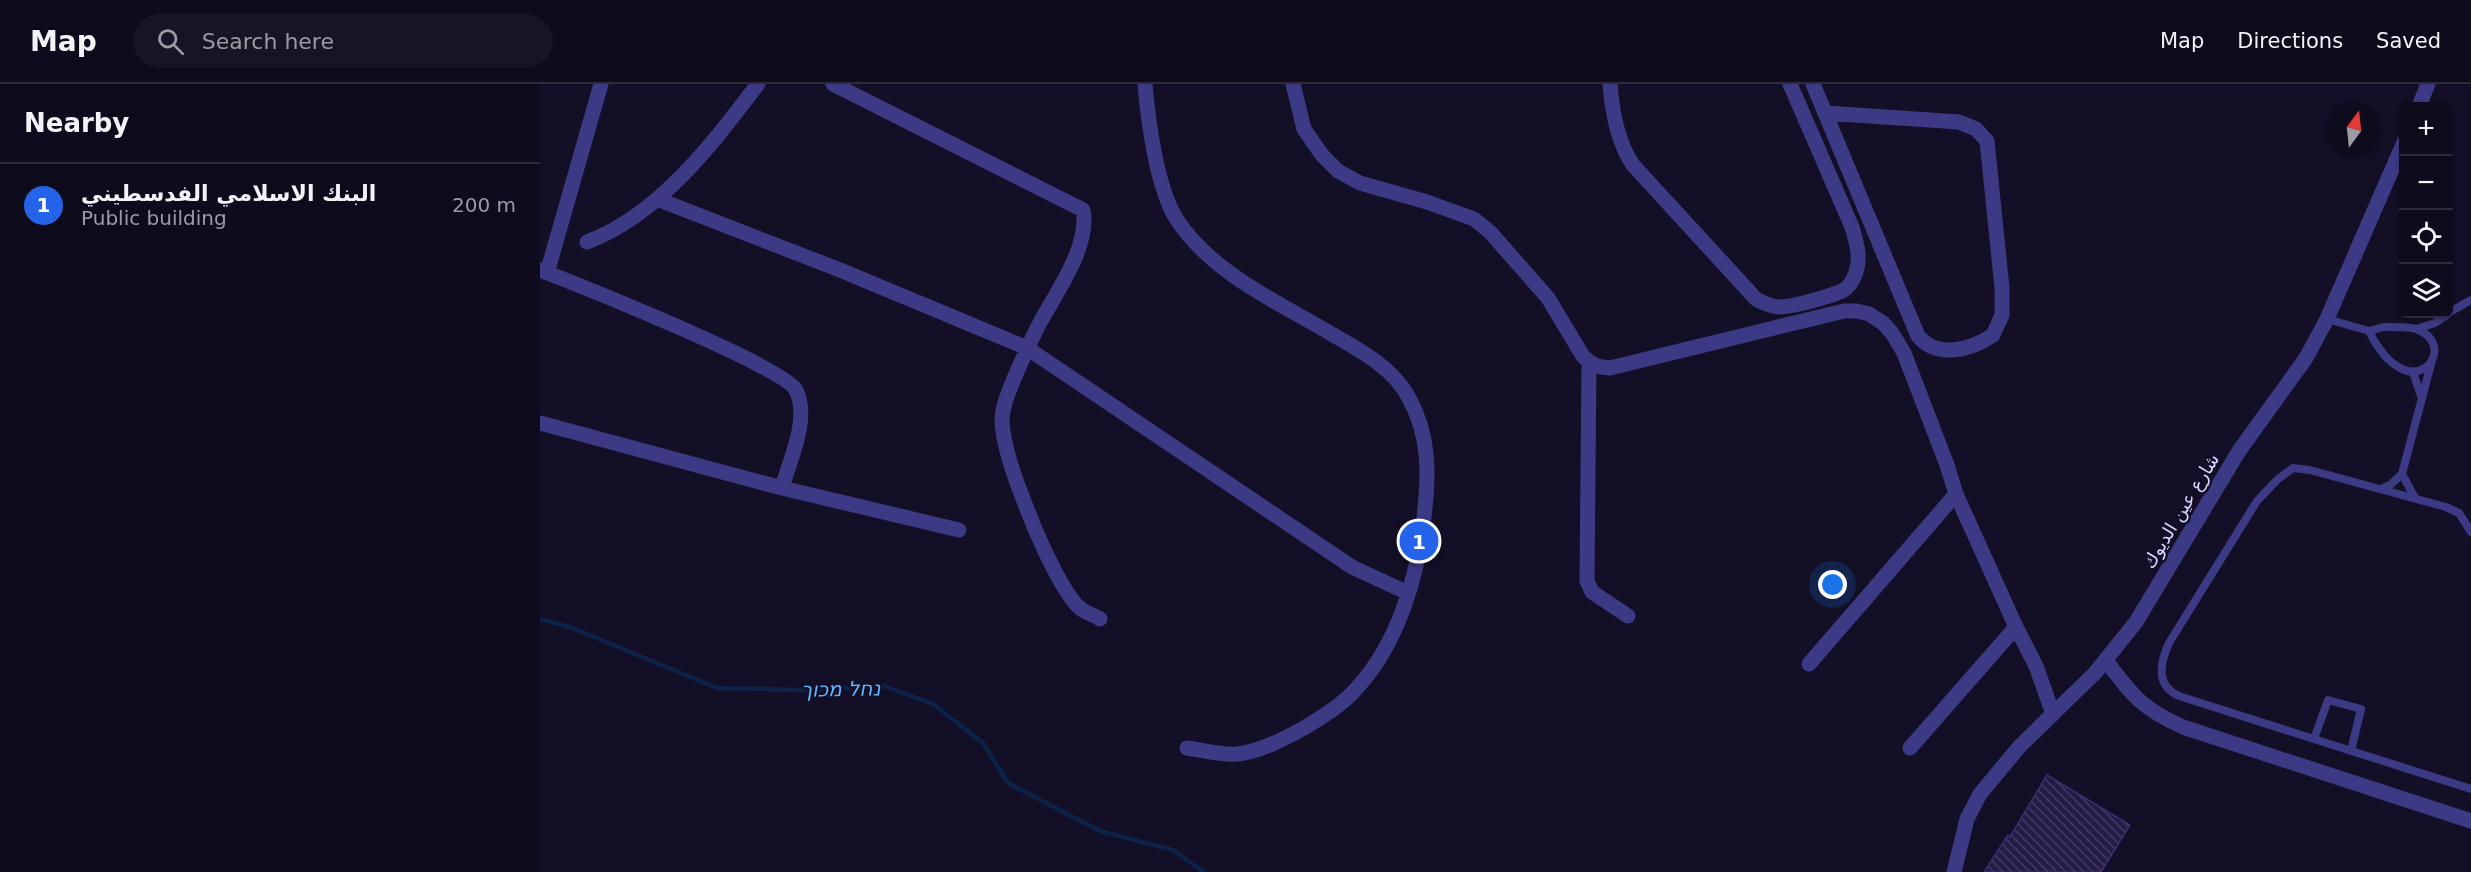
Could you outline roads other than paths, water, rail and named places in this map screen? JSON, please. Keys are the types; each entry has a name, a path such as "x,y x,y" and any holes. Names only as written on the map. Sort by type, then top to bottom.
{"street":[{"path":"601,84 544,272 735,352 772,371 795,388 802,410 782,488"},
{"path":"587,242 608,234 672,187 758,84"},
{"path":"833,84 1083,210 1084,219 1078,246 1064,282 1027,348 1005,402 1002,419 1021,493 1054,568 1079,608 1100,619"},
{"path":"1145,84 1147,111 1165,193 1177,220 1198,246 1228,272 1348,343 1383,367 1401,384 1424,433 1428,471 1423,530 1408,593 1398,622 1375,666 1355,691 1326,714 1288,737 1237,754 1187,748"},
{"path":"1293,84 1304,129 1322,155 1338,171 1360,183 1427,202 1474,219 1490,232 1548,298 1589,363 1590,464 1587,581 1592,592 1628,616"},
{"path":"1610,84 1611,102 1622,141 1633,165 1756,298 1765,304 1777,307 1842,291 1854,278 1859,249 1852,227 1790,84"},
{"path":"1814,84 1918,336 1929,346 1945,350 1971,346 1993,335 2002,315 2002,288 1987,141 1976,129 1959,122 1826,113"},
{"path":"2421,102 2428,84"},
{"name":"شارع عين الديوك","path":"1954,872 1968,819 1980,794 2020,746 2106,661 2136,622 2239,451 2306,358 2327,319 2399,150"},
{"path":"657,199 840,270 1027,348 1352,567 1408,593"},
{"path":"1589,363 1598,367 1610,368 1844,311 1869,314 1887,328 1904,353 1956,494 2036,666 2053,714"},
{"path":"540,423 782,488 959,530"},
{"path":"1809,664 1956,494"},
{"path":"1910,748 2016,627"},
{"path":"2106,661 2135,699 2155,714 2183,727 2471,822"}],"lane":[{"path":"2453,310 2471,300"},
{"path":"2327,319 2369,331 2392,327 2416,329 2435,323 2442,318"},
{"path":"2381,489 2390,485 2402,474 2431,364 2435,357 2429,340 2416,329"},
{"path":"2369,331 2381,354 2393,364 2413,372 2422,370 2431,364"},
{"path":"2413,372 2422,400"},
{"path":"2471,532 2469,523 2458,513 2445,507 2293,468 2257,501 2177,628 2163,657 2161,675 2164,684 2171,692 2471,789"},
{"path":"2402,474 2415,498"},
{"path":"2314,739 2328,700 2361,709 2350,751"}],"waterway":[{"name":"נחל מכוך","path":"540,619 570,627 717,688 804,690 884,686 933,704 983,743 1008,783 1100,831 1173,850 1204,872"}],"place":[{"name":"البنك الاسلامي الفدسطيني","path":"1419,541"}]}
